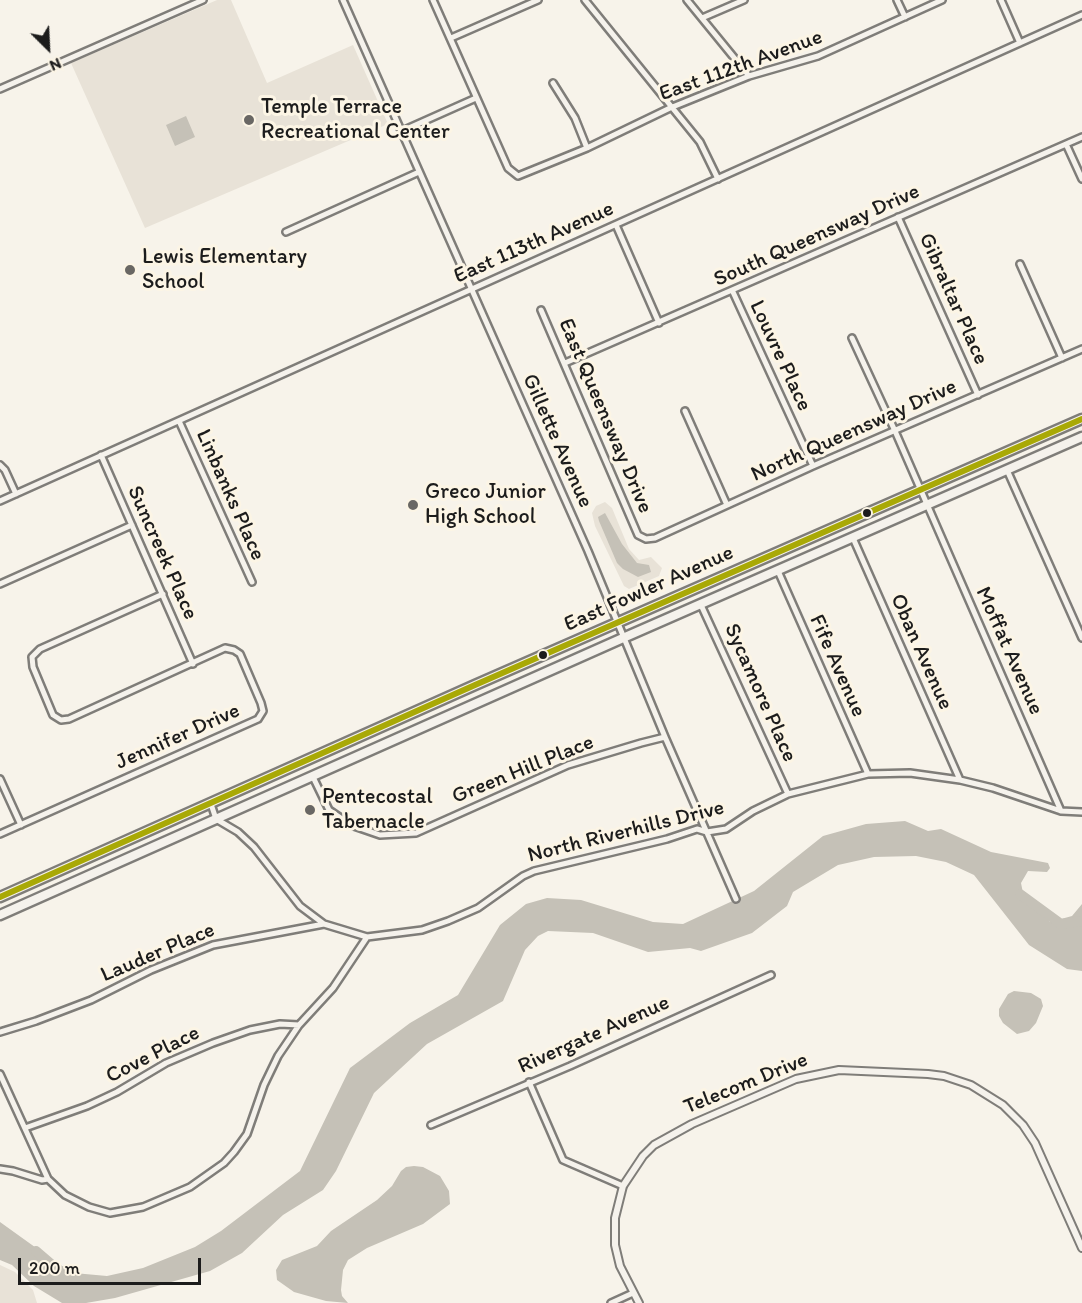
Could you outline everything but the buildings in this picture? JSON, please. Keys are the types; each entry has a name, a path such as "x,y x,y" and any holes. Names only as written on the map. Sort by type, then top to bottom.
{"main road":[{"name":"East Fowler Avenue","path":"0,897 1082,418"},
{"name":"East Fowler Avenue","path":"0,915 1082,437"}],"street":[{"path":"0,89 203,0"},
{"name":"Gillette Avenue","path":"343,0 612,605 623,638 736,899"},
{"path":"402,131 476,98 433,0"},
{"path":"451,38 538,0"},
{"path":"585,0 670,108 700,142 718,179"},
{"path":"687,0 749,76"},
{"path":"702,18 744,0"},
{"path":"897,0 905,17"},
{"name":"East 112th Avenue","path":"476,98 508,168 518,176 587,148 670,108 749,76 818,56 942,0"},
{"path":"1000,0 1020,43"},
{"name":"East 113th Avenue","path":"0,501 1082,15"},
{"path":"553,83 574,118 587,148"},
{"name":"South Queensway Drive","path":"565,363 1082,137"},
{"path":"1066,144 1082,179"},
{"path":"286,232 419,172"},
{"name":"Gibraltar Place","path":"898,217 978,395"},
{"path":"615,225 659,323"},
{"path":"1020,264 1062,358"},
{"name":"Louvre Place","path":"733,291 813,466"},
{"name":"East Queensway Drive","path":"541,310 638,535"},
{"name":"Moffat Avenue","path":"852,338 1061,811"},
{"name":"North Queensway Drive","path":"638,535 645,539 656,538 813,466 1082,349"},
{"path":"685,411 728,505"},
{"name":"Linbanks Place","path":"179,421 252,582"},
{"name":"Suncreek Place","path":"101,455 193,664"},
{"path":"0,465 5,470 16,494"},
{"path":"1007,470 1082,638"},
{"path":"0,584 132,525"},
{"name":"Oban Avenue","path":"853,538 960,780"},
{"name":"Fife Avenue","path":"778,571 868,774"},
{"path":"163,594 40,649 32,657 33,667 53,715 60,720 69,719 193,664"},
{"name":"Sycamore Place","path":"701,604 788,794"},
{"name":"Jennifer Drive","path":"0,834 258,719 263,711 261,703 240,654 225,648 193,664"},
{"name":"Green Hill Place","path":"313,777 329,810 351,825 380,835 416,833 568,765 665,737"},
{"name":"North Riverhills Drive","path":"367,937 422,930 448,921 478,908 523,876 534,871 666,839 697,829 707,832 726,829 753,811 788,794 868,774 910,773 960,780 993,788 1061,811 1082,812"},
{"path":"0,779 21,825"},
{"path":"211,804 216,819 238,832 254,847 300,906 324,924"},
{"name":"Lauder Place","path":"0,1032 91,1000 151,970 213,945 324,924 367,937"},
{"path":"0,1074 48,1179 65,1195 89,1207 110,1213 143,1207 190,1187 224,1163 248,1134 264,1085 278,1056 299,1024 333,988 367,937"},
{"name":"Rivergate Avenue","path":"431,1125 570,1066 771,975"},
{"name":"Cove Place","path":"25,1128 87,1106 117,1092 166,1063 213,1043 250,1030 280,1024 299,1024"},
{"name":"Telecom Drive","path":"639,1303 620,1266 615,1245 615,1218 623,1186 643,1156 654,1145 675,1131 796,1079 838,1070 928,1074 956,1079 971,1085 1002,1105 1023,1125 1040,1152 1082,1248"},
{"path":"529,1082 564,1160 623,1186"},
{"path":"0,1169 42,1180 48,1179"},
{"path":"610,1303 633,1293"}],"shaded area":[{"path":"217,0 231,0 267,83 353,45 388,124 145,228 71,63"},
{"path":"186,116 195,137 175,146 166,125"},
{"path":"605,502 612,508 629,549 639,560 651,557 662,568 659,576 629,589 624,586 595,526 592,513 596,506"},
{"path":"605,513 622,544 637,563 649,565 651,572 638,577 617,563 598,517"},
{"path":"905,821 928,831 941,829 991,852 1048,863 1050,868 1047,872 1028,871 1021,883 1023,893 1050,922 1072,916 1082,904 1082,971 1067,969 1029,945 974,875 946,862 916,856 874,857 838,865 793,892 787,906 752,933 701,951 690,948 648,952 593,933 548,931 538,936 525,950 503,1001 427,1044 374,1093 336,1171 323,1190 283,1215 242,1253 210,1271 115,1298 86,1303 62,1303 34,1286 12,1265 0,1260 0,1222 39,1250 52,1271 107,1276 143,1268 195,1247 221,1231 300,1171 350,1068 410,1023 458,995 500,925 526,904 547,898 581,900 653,922 683,924 754,891 823,836 866,824"},
{"path":"1014,991 1031,993 1041,999 1043,1006 1036,1023 1029,1031 1017,1034 1003,1023 999,1016 999,1009 1008,994"},
{"path":"406,1167 423,1167 440,1176 449,1191 450,1204 423,1224 367,1248 348,1260 343,1270 341,1290 342,1296 348,1303 326,1301 294,1292 277,1280 276,1270 282,1260 317,1246 331,1231 377,1200 392,1186 401,1171"},
{"path":"0,1265 15,1272 33,1290 37,1303 0,1303"}],"waterway":[{"path":"1020,894 1061,924 1082,921"},
{"path":"36,1251 57,1269 75,1278"}],"transit line":[{"path":"0,897 475,685 1082,419"}],"place":[{"name":"Temple Terrace Recreational Center","path":"249,120"},
{"name":"Lewis Elementary School","path":"130,270"},
{"name":"Greco Junior High School","path":"413,505"},
{"name":"Pentecostal Tabernacle","path":"310,810"}]}
